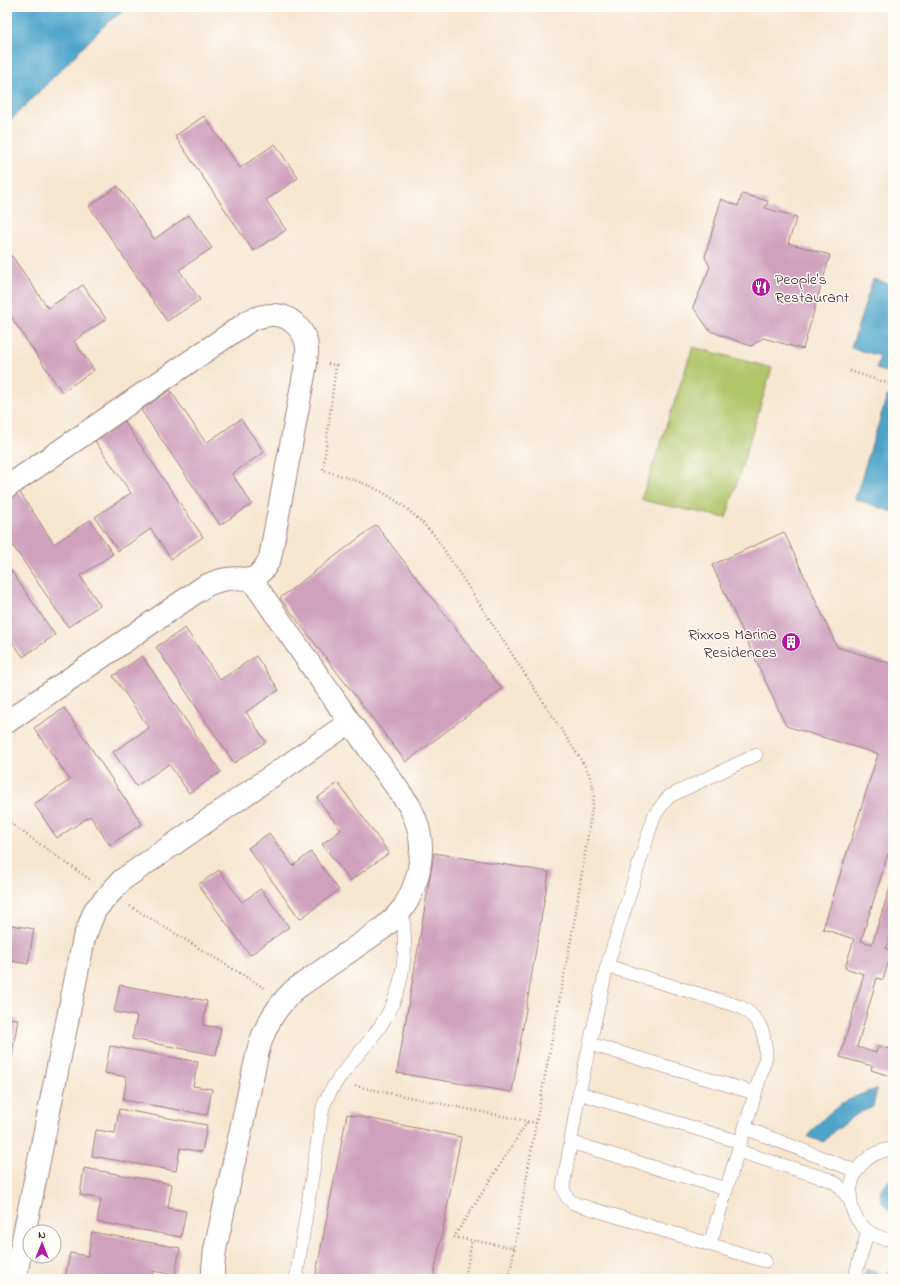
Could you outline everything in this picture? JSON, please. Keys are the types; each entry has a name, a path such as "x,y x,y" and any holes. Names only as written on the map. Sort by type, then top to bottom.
{"street":[{"path":"7,487 249,321 261,316 274,314 287,318 297,326 305,338 307,350 306,364 270,558 266,567 252,580 233,577 205,586 7,722"},
{"path":"214,1279 213,1268 215,1250 259,1048 266,1026 282,1001 294,990 393,920 409,898 414,886 420,859 421,845 419,831 409,805 252,580"},
{"path":"15,1279 84,938 95,910 122,880 350,722"}],"lane":[{"path":"756,755 670,796 658,808 654,816 607,966 579,1093 563,1187 565,1195 570,1201 576,1204 765,1261"},
{"path":"296,1279 320,1120 328,1094 335,1082 381,1025 393,1003 401,978 405,951 402,909"},
{"path":"607,966 741,1007 752,1015 761,1028 765,1042 766,1057 710,1244"},
{"path":"590,1044 755,1093"},
{"path":"579,1093 739,1146 826,1178 838,1185 850,1200"},
{"path":"745,1128 856,1171"},
{"path":"570,1142 726,1189"},
{"path":"893,1149 884,1150 873,1154 864,1161 856,1171 850,1190 850,1200 853,1212 859,1223 868,1231 879,1237 893,1240"},
{"path":"854,1279 868,1231"}],"path":[{"path":"306,364 336,365 323,470 369,486 388,496 405,507 435,536 590,773 593,785 594,796 574,923 536,1123 509,1279"},
{"path":"850,371 893,385"},
{"path":"7,821 110,894 266,989"},
{"path":"335,1082 536,1123"},
{"path":"514,1248 454,1237 528,1121"},
{"path":"465,1279 472,1240"}],"green space":[{"path":"693,347 772,368 726,518 641,500"}],"water":[{"path":"7,7 129,7 108,22 7,124"},
{"path":"873,279 893,285 893,374 876,369 880,356 851,348"},
{"path":"887,396 893,398 893,512 855,499"},
{"path":"877,1089 873,1107 846,1121 824,1142 808,1137 822,1120 838,1107 856,1096"},
{"path":"893,1179 893,1211 883,1204 880,1195 883,1185"},
{"path":"866,1269 881,1274 880,1279 863,1279"}],"building":[{"path":"204,116 240,168 275,144 298,178 266,200 286,230 253,251 175,136"},
{"path":"118,186 154,239 189,215 212,248 179,270 200,300 167,321 89,206"},
{"name":"People's Restaurant","path":"742,194 768,201 765,208 797,217 788,243 830,255 803,349 763,338 751,346 710,331 693,307 710,267 705,257 721,199 738,206"},
{"path":"12,256 48,308 83,285 106,319 74,341 94,370 62,392 7,311 7,260"},
{"path":"170,390 206,443 241,419 264,452 232,474 252,504 220,525 141,410"},
{"path":"124,421 203,537 171,559 151,529 118,551 95,517 131,493 95,441"},
{"path":"19,491 54,544 90,520 113,554 80,576 100,605 68,627 7,537 7,499"},
{"path":"376,525 502,689 406,762 280,598"},
{"name":"Rixxos Marina Residences","path":"784,532 837,647 893,664 893,856 888,854 861,941 872,944 893,878 893,926 886,949 892,950 883,980 877,978 857,1047 876,1053 878,1046 893,1050 893,1077 871,1070 872,1066 840,1057 864,974 845,968 854,939 823,929 878,754 786,726 712,565"},
{"path":"7,565 55,635 23,657 7,633"},
{"path":"185,628 220,680 256,656 279,690 246,712 266,742 234,763 156,647"},
{"path":"142,656 221,772 189,793 169,764 136,786 113,752 149,728 113,676"},
{"path":"64,708 142,824 110,845 90,816 57,838 34,804 70,780 34,728"},
{"path":"338,783 389,853 350,881 322,844 341,830 317,798"},
{"path":"269,833 293,866 311,852 339,890 300,919 248,848"},
{"path":"434,853 549,872 512,1092 397,1073"},
{"path":"219,870 242,902 261,889 289,927 250,955 198,885"},
{"path":"7,924 34,929 28,964 7,960"},
{"path":"120,985 207,1001 203,1025 221,1028 216,1055 132,1039 137,1016 114,1012"},
{"path":"7,1018 18,1019 12,1054 7,1054"},
{"path":"110,1046 198,1062 193,1086 212,1089 207,1115 123,1100 127,1077 105,1073"},
{"path":"119,1109 207,1125 202,1152 180,1148 176,1171 92,1156 96,1130 115,1133"},
{"path":"347,1114 461,1137 433,1279 315,1279"},
{"path":"84,1168 172,1184 168,1208 186,1211 181,1237 97,1222 101,1199 80,1195"},
{"path":"92,1232 180,1248 175,1275 153,1271 151,1279 65,1279 70,1253 88,1256"}],"place":[{"name":"People's Restaurant","path":"761,287"},
{"name":"Rixxos Marina Residences","path":"791,642"}]}
